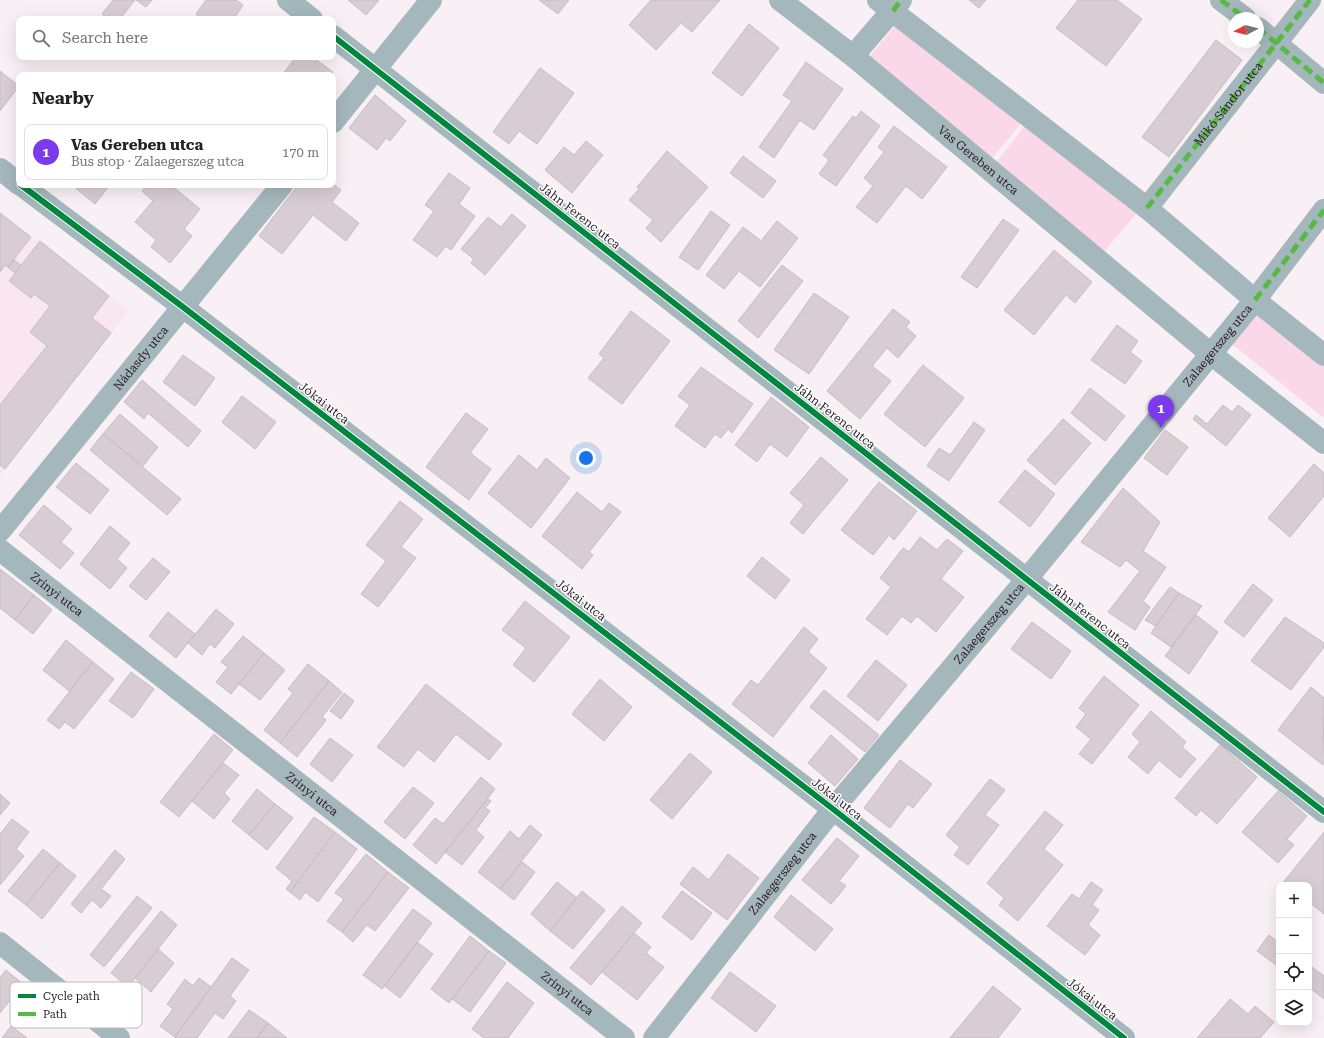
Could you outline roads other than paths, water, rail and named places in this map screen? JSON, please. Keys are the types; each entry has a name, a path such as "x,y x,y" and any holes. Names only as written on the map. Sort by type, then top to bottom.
{"street":[{"path":"288,0 308,16"},
{"path":"336,118 431,0"},
{"name":"Vas Gereben utca","path":"780,0 853,56 1211,354 1324,443"},
{"path":"1222,0 1237,12"},
{"name":"Mikó Sándor utca","path":"1147,208 1310,0"},
{"path":"853,56 891,4 1147,208 1255,300 1324,355"},
{"path":"1264,33 1324,83"},
{"name":"Jáhn Ferenc utca","path":"336,38 1324,812"},
{"name":"Jókai utca","path":"24,188 182,307 833,809 1124,1038"},
{"name":"Nádasdy utca","path":"0,531 280,188"},
{"name":"Zalaegerszeg utca","path":"654,1038 833,809 1026,580 1255,300 1324,210"},
{"name":"Zrínyi utca","path":"0,550 624,1038"},
{"path":"0,943 49,982"},
{"path":"106,1028 119,1038"}],"place":[{"name":"Vas Gereben utca","path":"1161,428"}]}
